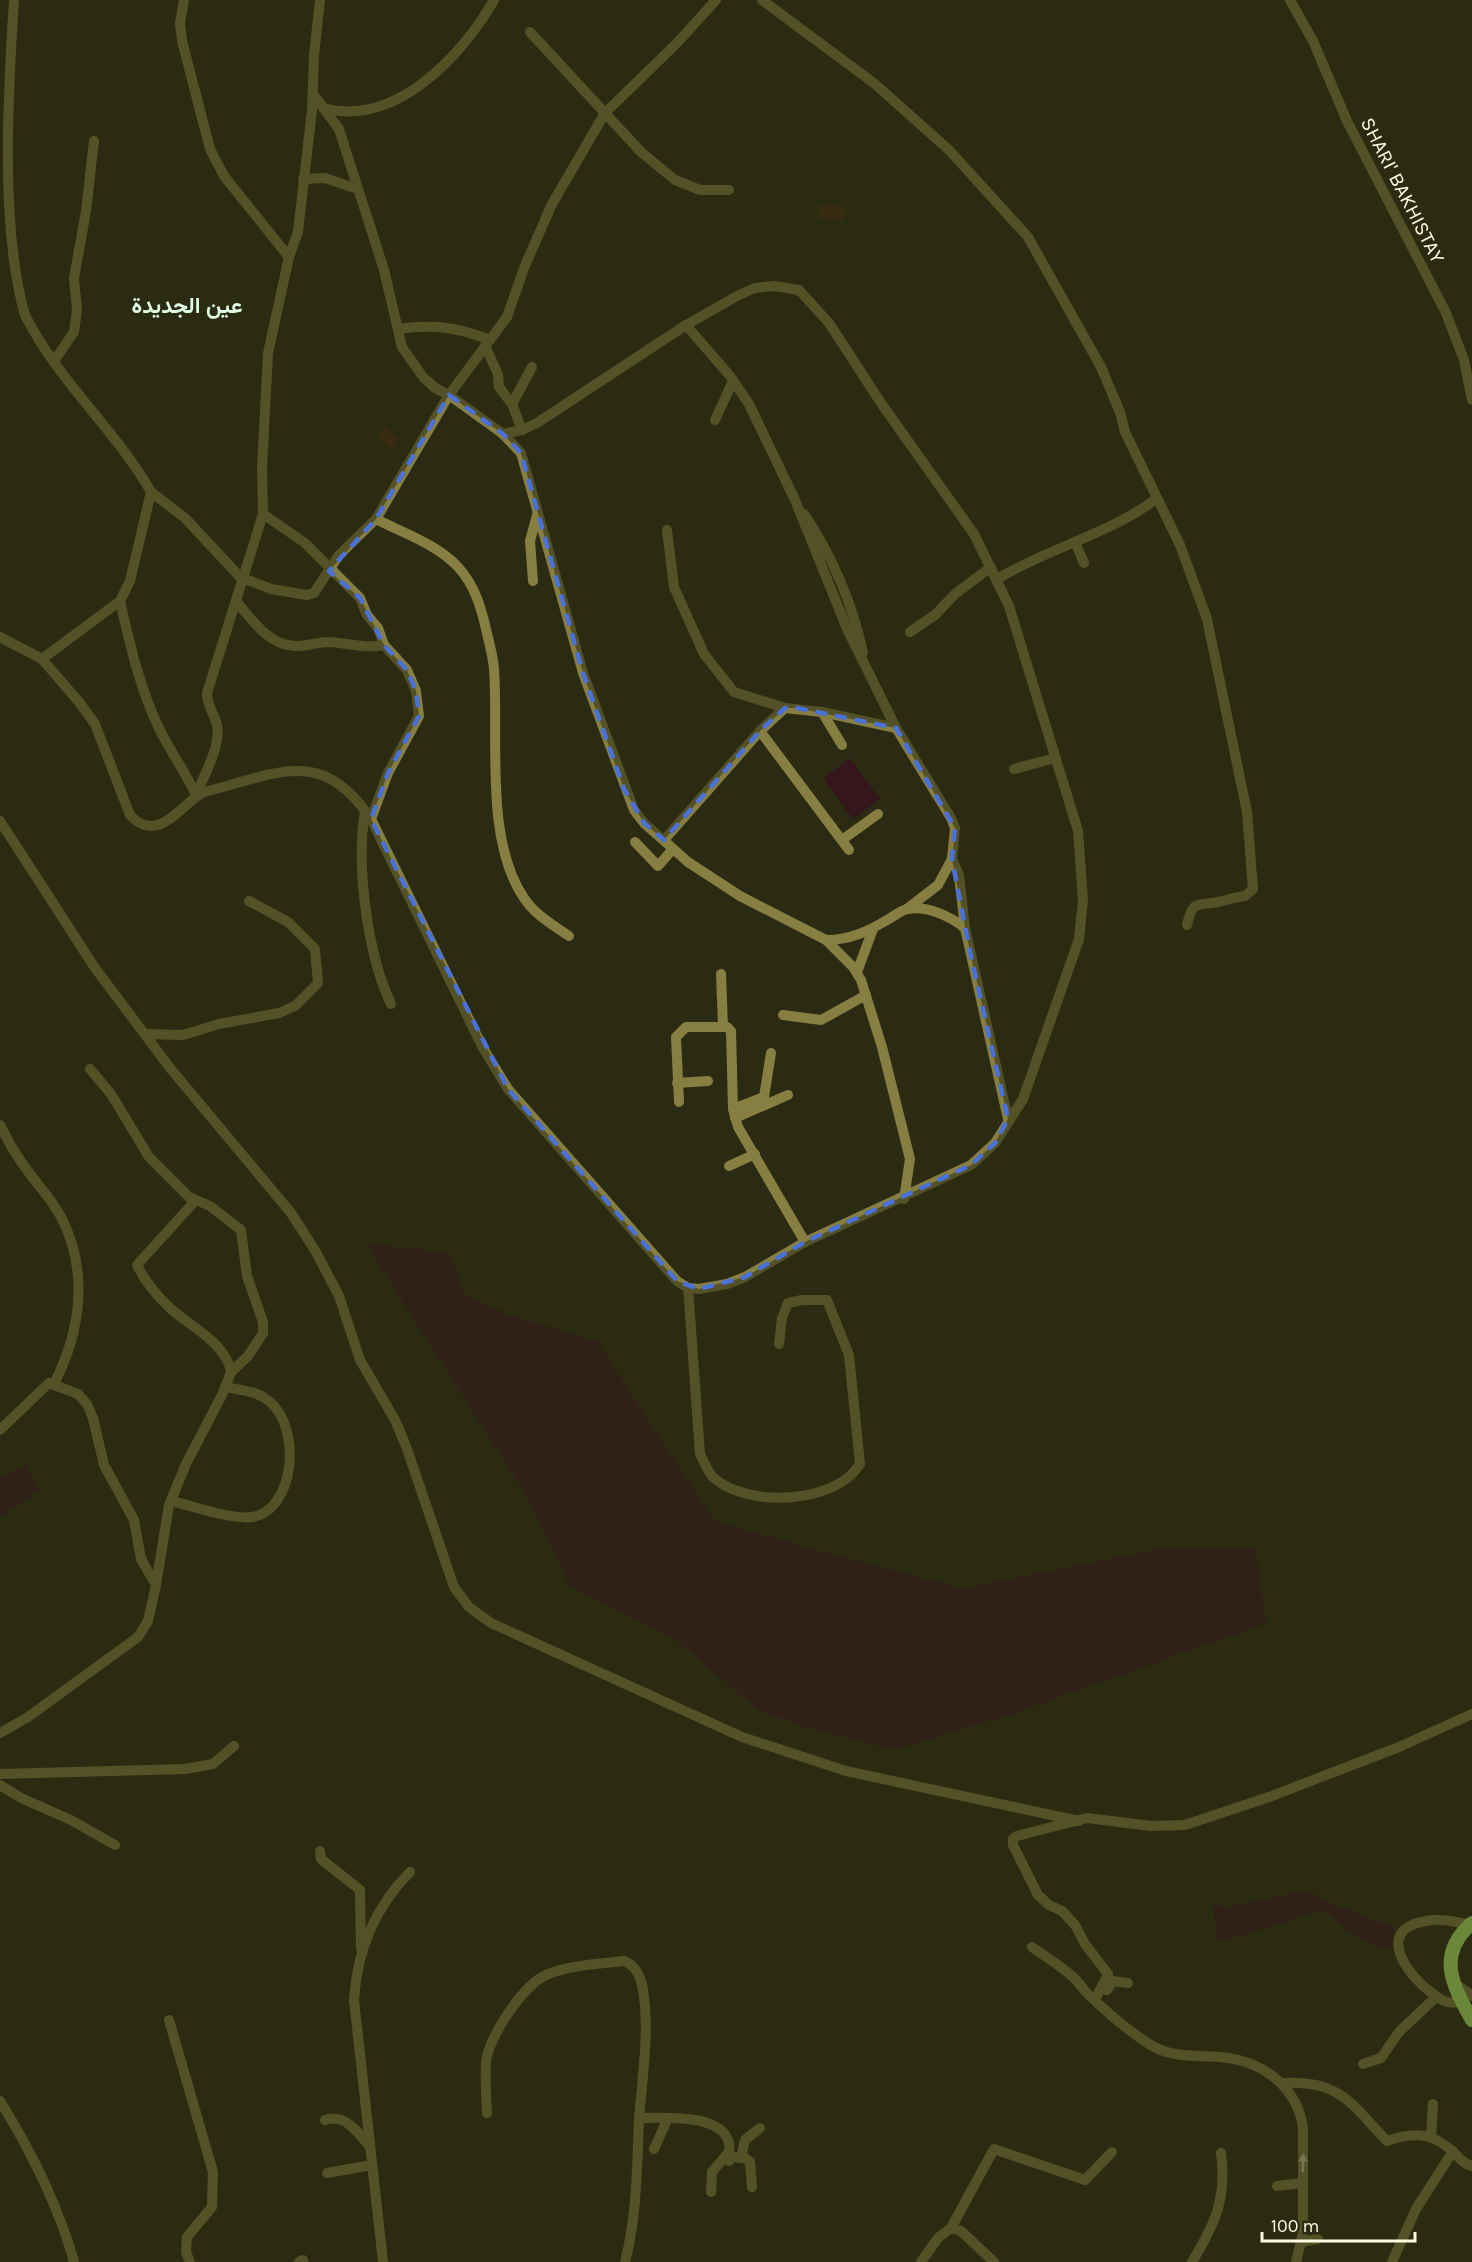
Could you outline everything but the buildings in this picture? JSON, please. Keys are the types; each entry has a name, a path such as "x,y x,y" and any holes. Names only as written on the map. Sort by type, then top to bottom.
{"main road":[{"path":"1471,1924 1455,1945 1449,1968 1452,1981 1467,1998 1472,2020"}],"street":[{"path":"14,0 4,124 2,198 6,245 13,283 25,314 82,401 134,462 151,492 185,518 225,564 244,578 271,589 307,595 318,589 339,555 376,519 449,394 507,317 524,268 552,204 605,113 677,43 716,0"},
{"path":"184,0 180,23 182,41 210,149 224,176 289,257"},
{"path":"0,637 42,659 79,702 94,724 122,796 136,822 155,826 183,811 196,795 217,739 217,727 207,693 263,514 262,468 268,353 289,257 298,232 313,94 314,55 320,0"},
{"path":"323,108 348,114 369,110 429,80 462,47 494,0"},
{"path":"762,0 874,84 949,150 1028,237 1101,367 1120,412 1125,432 1180,545 1207,619 1247,812 1253,889 1245,896 1195,905 1190,910 1187,925"},
{"name":"SHARI' BAKHISTAY","path":"1290,0 1313,40 1347,122 1446,313 1464,360 1472,400"},
{"path":"530,32 641,152 675,180 700,190 729,190"},
{"path":"313,94 339,129 355,188 384,270 402,347 410,360 435,388 449,394 503,434 521,453 583,673 624,789 634,810 688,862 740,896 826,940 856,972 866,995 910,1159 904,1198"},
{"path":"54,361 74,332 77,310 74,278 86,211 93,141"},
{"path":"303,179 325,178 355,188"},
{"path":"196,795 266,775 294,771 318,772 335,779 368,815 483,1047 508,1089 677,1281 688,1288 712,1288 727,1284 805,1242 971,1166 995,1143 1008,1119 1023,1099 1078,939 1082,920 1082,856 1078,831 1009,606 991,567 959,510 877,397 829,323 807,296 788,287 755,288 686,325 537,423 522,430 503,434"},
{"path":"398,329 438,325 457,328 488,343 498,374 499,387 512,404 522,430"},
{"path":"686,325 733,381 749,404 795,500 826,581 866,668 896,728 955,828 952,859 938,885 908,908 873,929 843,940 826,940"},
{"path":"512,404 531,367"},
{"path":"715,420 733,381"},
{"path":"42,659 120,601 130,580 151,492"},
{"path":"997,579 1028,561 1136,514 1156,499"},
{"path":"263,514 305,543 329,571 360,598 367,615 378,628 384,645 407,670 416,691 418,716 388,773 362,831 365,896 374,952 391,1004"},
{"path":"533,581 530,541 537,514"},
{"path":"376,519 436,549 459,567 473,588 481,609 494,667 494,767 497,803 511,870 523,897 537,914 569,936"},
{"path":"667,530 674,587 704,654 734,692 785,708 822,712 896,728"},
{"path":"1075,542 1084,563"},
{"path":"909,632 935,615 955,594 991,567"},
{"path":"120,601 138,679 166,744 183,768 196,795"},
{"path":"236,601 266,634 280,644 294,647 338,642 364,648 384,645"},
{"path":"664,840 760,731 785,708"},
{"path":"822,712 842,745"},
{"path":"760,731 849,850"},
{"path":"1014,770 1055,758"},
{"path":"842,840 878,814"},
{"path":"0,821 94,968 189,1092 291,1213 316,1252 339,1296 360,1360 406,1446 454,1587 469,1607 491,1623 742,1737 846,1772 1079,1821"},
{"path":"635,842 658,866 673,849"},
{"path":"952,859 959,875 965,928 1008,1119"},
{"path":"146,1034 183,1035 219,1024 279,1013 296,1006 311,993 318,983 315,949 288,922 249,901"},
{"path":"908,908 936,912 954,919 965,928"},
{"path":"856,972 863,960 873,929"},
{"path":"721,974 723,1026"},
{"path":"783,1016 821,1020 866,995"},
{"path":"679,1102 676,1037 686,1027 723,1026 732,1031 734,1113 805,1242"},
{"path":"734,1113 764,1097 771,1053"},
{"path":"90,1069 117,1103 149,1156 195,1201 210,1206 234,1222 241,1230 247,1276 263,1322 259,1342 240,1365 231,1372"},
{"path":"677,1083 708,1081"},
{"path":"734,1113 788,1095"},
{"path":"0,1125 18,1157 60,1215 74,1252 79,1287 76,1317 69,1355 54,1384"},
{"path":"729,1166 755,1154"},
{"path":"0,1733 28,1717 138,1637 148,1621 171,1501 186,1464 231,1372 230,1363 220,1351 171,1309 143,1279 137,1265 195,1201"},
{"path":"688,1288 700,1454 713,1478 750,1495 770,1499 801,1496 847,1480 860,1464 849,1355 827,1300 802,1300 788,1303 782,1318 779,1344"},
{"path":"0,1430 47,1385 54,1384 78,1394 91,1412 104,1465 134,1520 141,1559 156,1585"},
{"path":"171,1501 247,1517 265,1512 279,1497 290,1462 291,1442 285,1424 276,1408 264,1397 225,1387"},
{"path":"1097,2002 1108,1974 1085,1944 1075,1925 1062,1911 1049,1905 1038,1895 1013,1845 1013,1839 1017,1836 1079,1821 1105,1819 1151,1826 1185,1825 1269,1797 1399,1747 1472,1714"},
{"path":"0,1774 185,1769 213,1764 234,1746"},
{"path":"0,1785 21,1798 71,1820 115,1845"},
{"path":"320,1851 321,1859 360,1890 362,1954"},
{"path":"383,2262 354,2000 362,1954 379,1910 390,1892 410,1872"},
{"path":"1467,1998 1447,2002 1436,1996 1403,1965 1399,1950 1400,1937 1407,1929 1423,1922 1435,1920 1471,1924"},
{"path":"1032,1947 1075,1978 1097,2002 1151,2045 1180,2056 1230,2058 1252,2066 1284,2083 1295,2097 1301,2113 1301,2242 1296,2262"},
{"path":"487,2113 486,2062 489,2046 509,2014 535,1983 545,1975 558,1971 624,1961 637,1971 643,1991 646,2029 636,2190 630,2242 625,2262"},
{"path":"1097,2002 1113,1981 1128,1983"},
{"path":"1363,2064 1381,2058 1399,2032 1436,1996"},
{"path":"169,2020 213,2172 212,2207 188,2237 186,2252 190,2262"},
{"path":"1284,2083 1306,2082 1329,2089 1357,2106 1387,2141 1412,2135 1431,2137 1453,2151 1463,2163 1472,2166"},
{"path":"0,2101 42,2179 74,2262"},
{"path":"1431,2137 1433,2104"},
{"path":"640,2118 668,2118 713,2124 723,2131 729,2140 729,2157"},
{"path":"654,2149 668,2118"},
{"path":"325,2120 344,2121 359,2133 370,2147"},
{"path":"741,2158 745,2140 760,2128"},
{"path":"921,2262 938,2238 951,2228 994,2149 1085,2180 1112,2152"},
{"path":"1392,2262 1416,2209 1453,2151"},
{"path":"1192,2262 1219,2210 1223,2191 1221,2153"},
{"path":"711,2192 712,2172 729,2157 741,2158 750,2162 752,2187"},
{"path":"327,2173 372,2165"},
{"path":"1277,2186 1302,2183"},
{"path":"951,2228 961,2231 994,2262"},
{"path":"1301,2242 1318,2239"}],"highlighted area":[{"path":"449,395 503,434 521,453 583,673 624,789 644,823 664,840 760,731 785,708 797,708 896,728 955,828 952,859 970,952 1008,1119 995,1143 971,1165 805,1242 745,1277 699,1289 677,1281 508,1089 371,819 388,773 419,716 416,691 407,670 384,645 360,598 329,571 376,519"}],"shaded area":[{"path":"819,205 845,207 844,220 819,219"},
{"path":"385,426 398,439 392,450 377,434"},
{"path":"850,758 880,799 853,819 823,778"},
{"path":"366,1244 448,1252 466,1295 512,1316 597,1341 715,1521 963,1588 1172,1546 1255,1549 1267,1623 1012,1714 894,1750 801,1726 758,1710 681,1644 569,1585 529,1500"},
{"path":"24,1464 41,1490 0,1517 0,1480"},
{"path":"1308,1890 1332,1904 1394,1927 1391,1951 1362,1941 1322,1910 1217,1943 1213,1904 1227,1907"}],"district":[{"name":"عين الجديدة","path":"187,305"}]}
